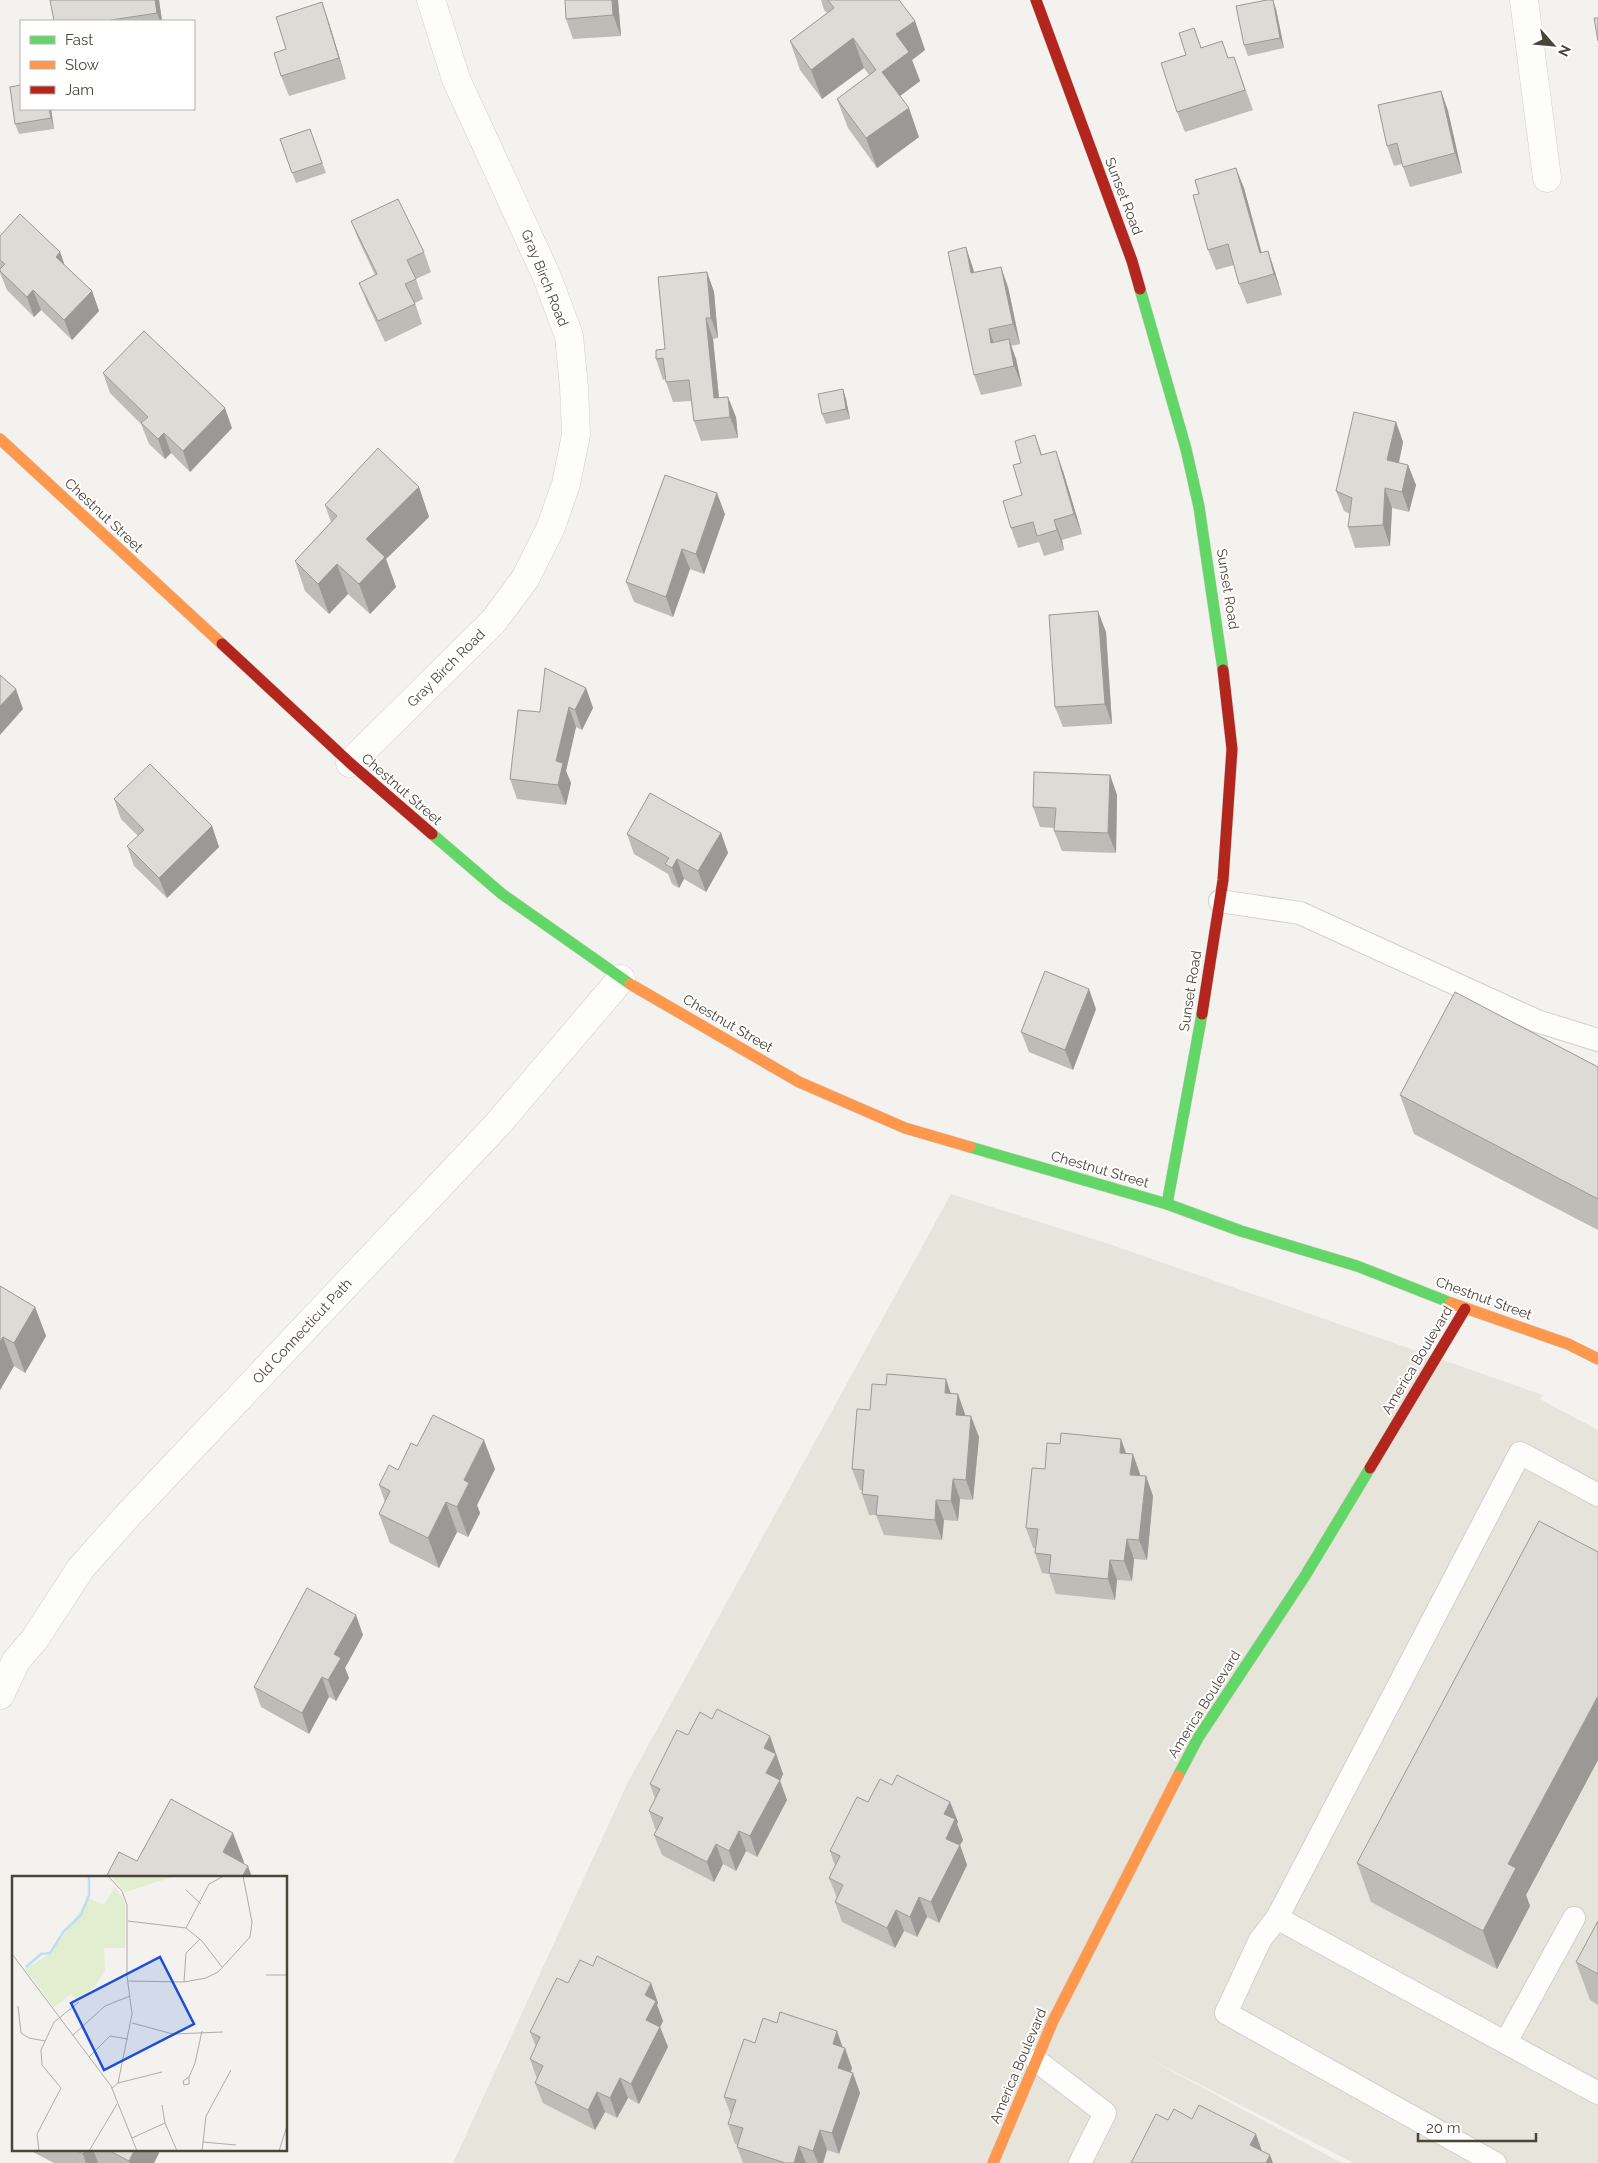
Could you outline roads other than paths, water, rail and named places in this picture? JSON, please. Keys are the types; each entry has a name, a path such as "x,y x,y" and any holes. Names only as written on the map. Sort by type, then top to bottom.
{"street":[{"name":"Gray Birch Road","path":"350,764 493,622 525,579 552,527 566,484 576,435 569,336 547,277 456,79 431,0"},
{"name":"Sunset Road","path":"1036,0 1132,261 1186,449 1199,507 1219,629 1232,749 1224,880 1191,1081 1167,1204"},
{"path":"1524,0 1547,178"},
{"name":"Chestnut Street","path":"0,439 350,764 502,894 621,979 799,1082 905,1128 1167,1204 1241,1231 1357,1266 1465,1309 1568,1344 1598,1359"},
{"name":"Old Connecticut Path","path":"0,1695 16,1661 34,1640 81,1568 129,1514 497,1124 621,979"},
{"name":"America Boulevard","path":"993,2163 1053,2022 1116,1895 1198,1738 1306,1576 1465,1309"}],"lane":[{"path":"1220,901 1300,913 1538,1021 1598,1040"},
{"path":"1495,2163 1226,2013 1260,1940 1277,1918 1520,1452 1598,1495"},
{"path":"1277,1918 1598,2093"},
{"path":"1506,2042 1574,1918"},
{"path":"1037,2061 1105,2114 1080,2163"}]}
